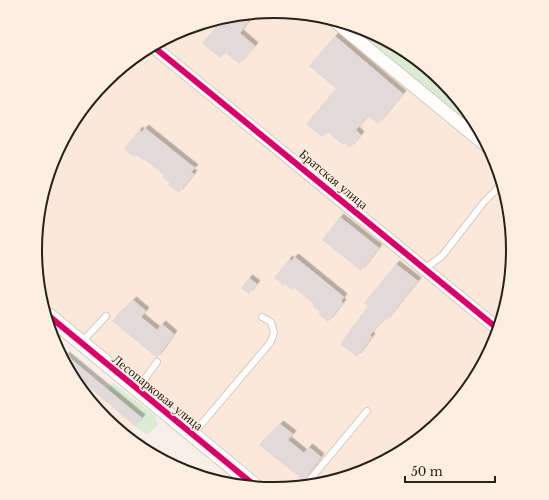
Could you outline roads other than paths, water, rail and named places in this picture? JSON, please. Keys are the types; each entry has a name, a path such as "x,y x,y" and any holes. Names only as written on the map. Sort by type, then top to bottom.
{"street":[{"path":"344,28 478,139"},
{"name":"Братская улица","path":"157,50 494,326"},
{"name":"Лесопарковая улица","path":"53,320 249,481"}],"lane":[{"path":"424,269 442,256 484,202 498,188"},
{"path":"81,343 106,316"},
{"path":"193,434 270,343 274,333 270,322 262,317"},
{"path":"137,389 157,362"},
{"path":"310,479 367,411"}]}
